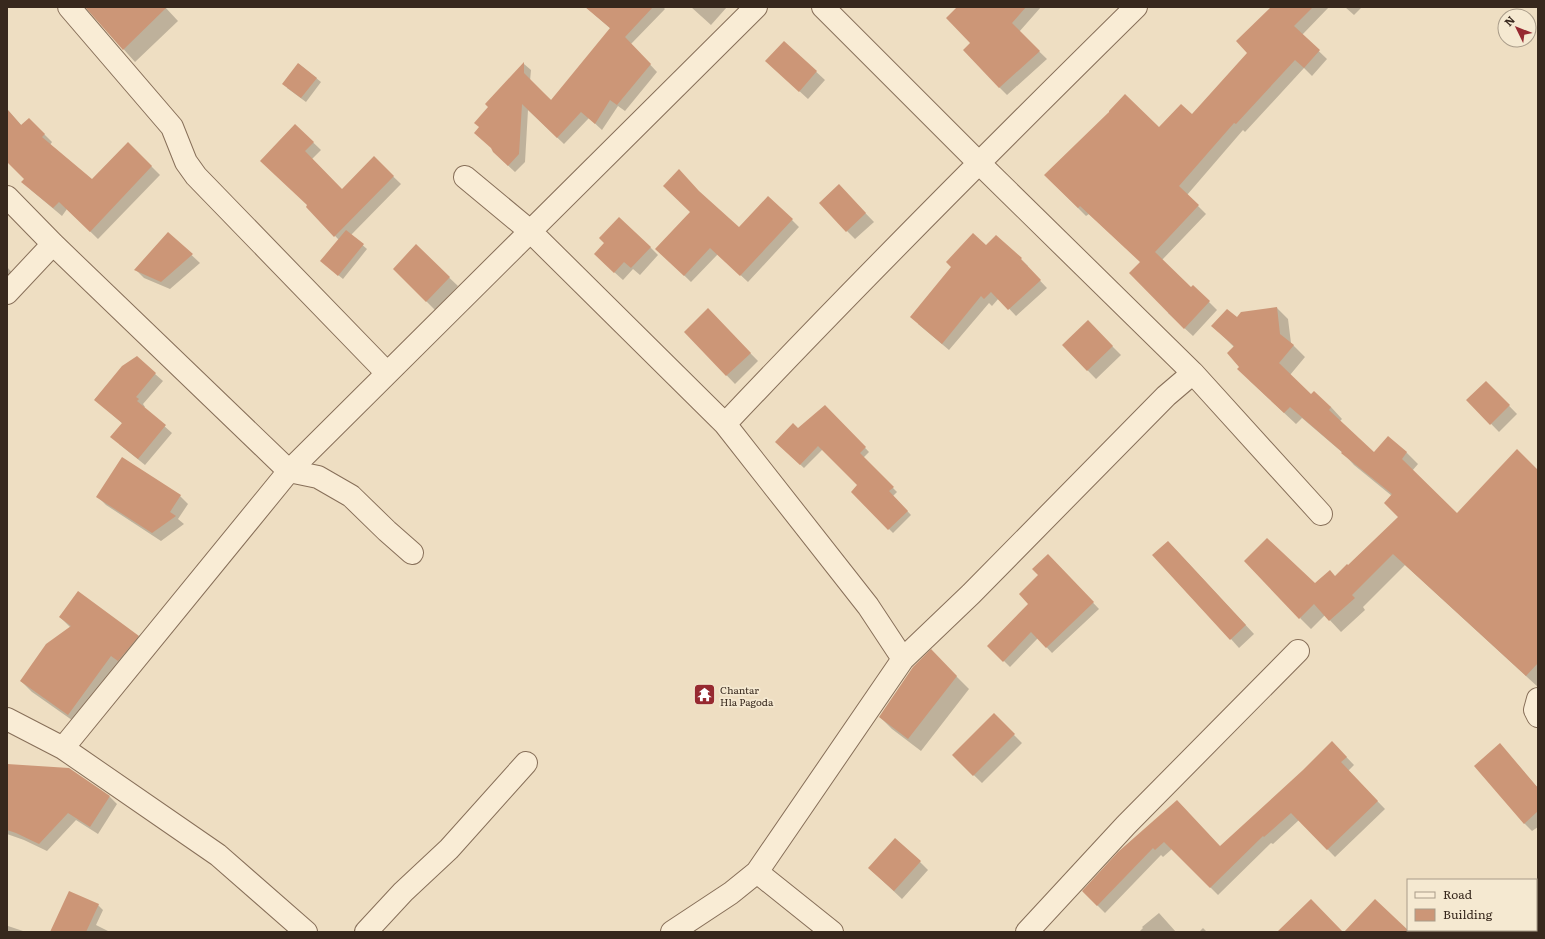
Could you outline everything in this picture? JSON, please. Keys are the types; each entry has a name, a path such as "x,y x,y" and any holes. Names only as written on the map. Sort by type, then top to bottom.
{"street":[{"path":"69,7 172,127 186,162 196,176 387,374"},
{"path":"63,748 290,472 756,7"},
{"path":"823,7 978,162 1194,372 1322,514"},
{"path":"725,424 978,162 1136,7"},
{"path":"465,177 530,231 725,424 868,606 903,659"},
{"path":"7,197 53,244 290,472 318,477 350,496 412,553"},
{"path":"7,294 53,244"},
{"path":"672,932 731,893 757,872 903,659 977,588 1166,396 1194,372"},
{"path":"1027,932 1126,825 1298,651"},
{"path":"1538,699 1535,710 1538,716"},
{"path":"7,719 63,748 218,855 306,932"},
{"path":"366,932 403,892 449,849 526,763"},
{"path":"757,872 832,932"}],"building":[{"path":"85,7 167,7 123,50"},
{"path":"585,7 653,7 625,37 651,64 617,105 610,100 595,124 581,112 557,138 522,104 519,154 508,166 474,133 479,127 474,123 488,107 485,104 524,62 524,73 551,100 610,28"},
{"path":"957,7 1026,7 1012,23 1040,51 999,88 963,50 970,43 946,18"},
{"path":"1271,7 1313,7 1294,26 1320,50 1304,68 1295,60 1236,124 1234,123 1179,186 1199,205 1155,252 1191,287 1193,285 1210,301 1184,329 1129,273 1140,262 1080,206 1078,208 1044,175 1109,112 1125,94 1159,127 1181,104 1192,114 1247,53 1236,41"},
{"path":"784,41 817,71 799,92 765,61"},
{"path":"298,63 317,78 301,98 282,84"},
{"path":"7,109 21,125 29,118 45,134 42,137 92,179 128,142 152,166 90,232 59,202 53,208 21,182 24,179 7,162"},
{"path":"295,124 314,142 305,151 342,189 374,156 394,176 334,237 306,207 307,205 260,161"},
{"path":"679,169 699,191 739,227 768,196 793,219 740,276 710,248 684,276 655,249 690,212 663,186"},
{"path":"839,184 866,213 846,232 819,203"},
{"path":"619,217 651,247 631,268 624,262 614,273 594,254 604,243 599,238"},
{"path":"346,230 364,244 338,276 320,261"},
{"path":"168,232 193,254 161,282 134,270"},
{"path":"973,233 986,245 996,235 1022,258 1021,259 1041,280 1008,310 991,292 984,299 981,296 942,344 910,317 951,267 946,262"},
{"path":"416,244 450,277 426,302 393,269"},
{"path":"1277,307 1280,334 1294,345 1279,363 1311,394 1314,391 1331,407 1329,410 1374,452 1388,436 1407,452 1402,459 1457,513 1517,449 1538,470 1538,663 1526,676 1393,554 1352,595 1355,598 1329,621 1314,604 1299,619 1244,561 1267,538 1315,583 1330,570 1335,576 1398,517 1384,503 1392,494 1341,453 1342,452 1290,407 1284,413 1237,369 1239,367 1227,353 1234,346 1211,326 1227,309 1237,317 1241,312"},
{"path":"708,308 751,353 726,376 684,332"},
{"path":"1088,320 1113,346 1087,371 1062,345"},
{"path":"137,356 156,373 136,397 139,399 137,401 166,425 138,459 110,437 122,423 94,400 122,366"},
{"path":"1486,381 1510,405 1490,425 1466,400"},
{"path":"825,405 866,447 860,453 894,487 889,491 908,511 888,530 851,492 857,485 818,446 800,465 775,442 793,423 798,428"},
{"path":"122,457 181,495 170,512 176,516 152,533 96,497"},
{"path":"1168,541 1246,625 1230,640 1152,555"},
{"path":"1048,554 1094,602 1046,648 1031,632 1003,662 987,646 1028,604 1019,594 1038,575 1032,569"},
{"path":"78,591 139,636 118,661 111,656 68,715 20,681 46,644 71,626 59,617"},
{"path":"931,649 957,676 908,739 879,717 913,667"},
{"path":"994,713 1015,734 973,776 952,755"},
{"path":"1332,741 1347,757 1341,762 1378,801 1327,850 1291,813 1264,837 1263,836 1210,888 1164,842 1155,850 1153,848 1097,906 1082,891 1118,852 1177,800 1220,846 1303,770"},
{"path":"1500,743 1538,788 1538,811 1524,824 1474,766"},
{"path":"7,764 69,768 110,796 90,827 68,813 39,844 7,830"},
{"path":"895,838 921,861 894,891 868,868"},
{"path":"69,891 99,904 86,932 50,932"},
{"path":"1311,899 1343,932 1277,932"},
{"path":"1375,899 1407,929 1407,931 1410,932 1344,932"}],"place":[{"name":"Chantar Hla Pagoda","path":"705,695"}]}
